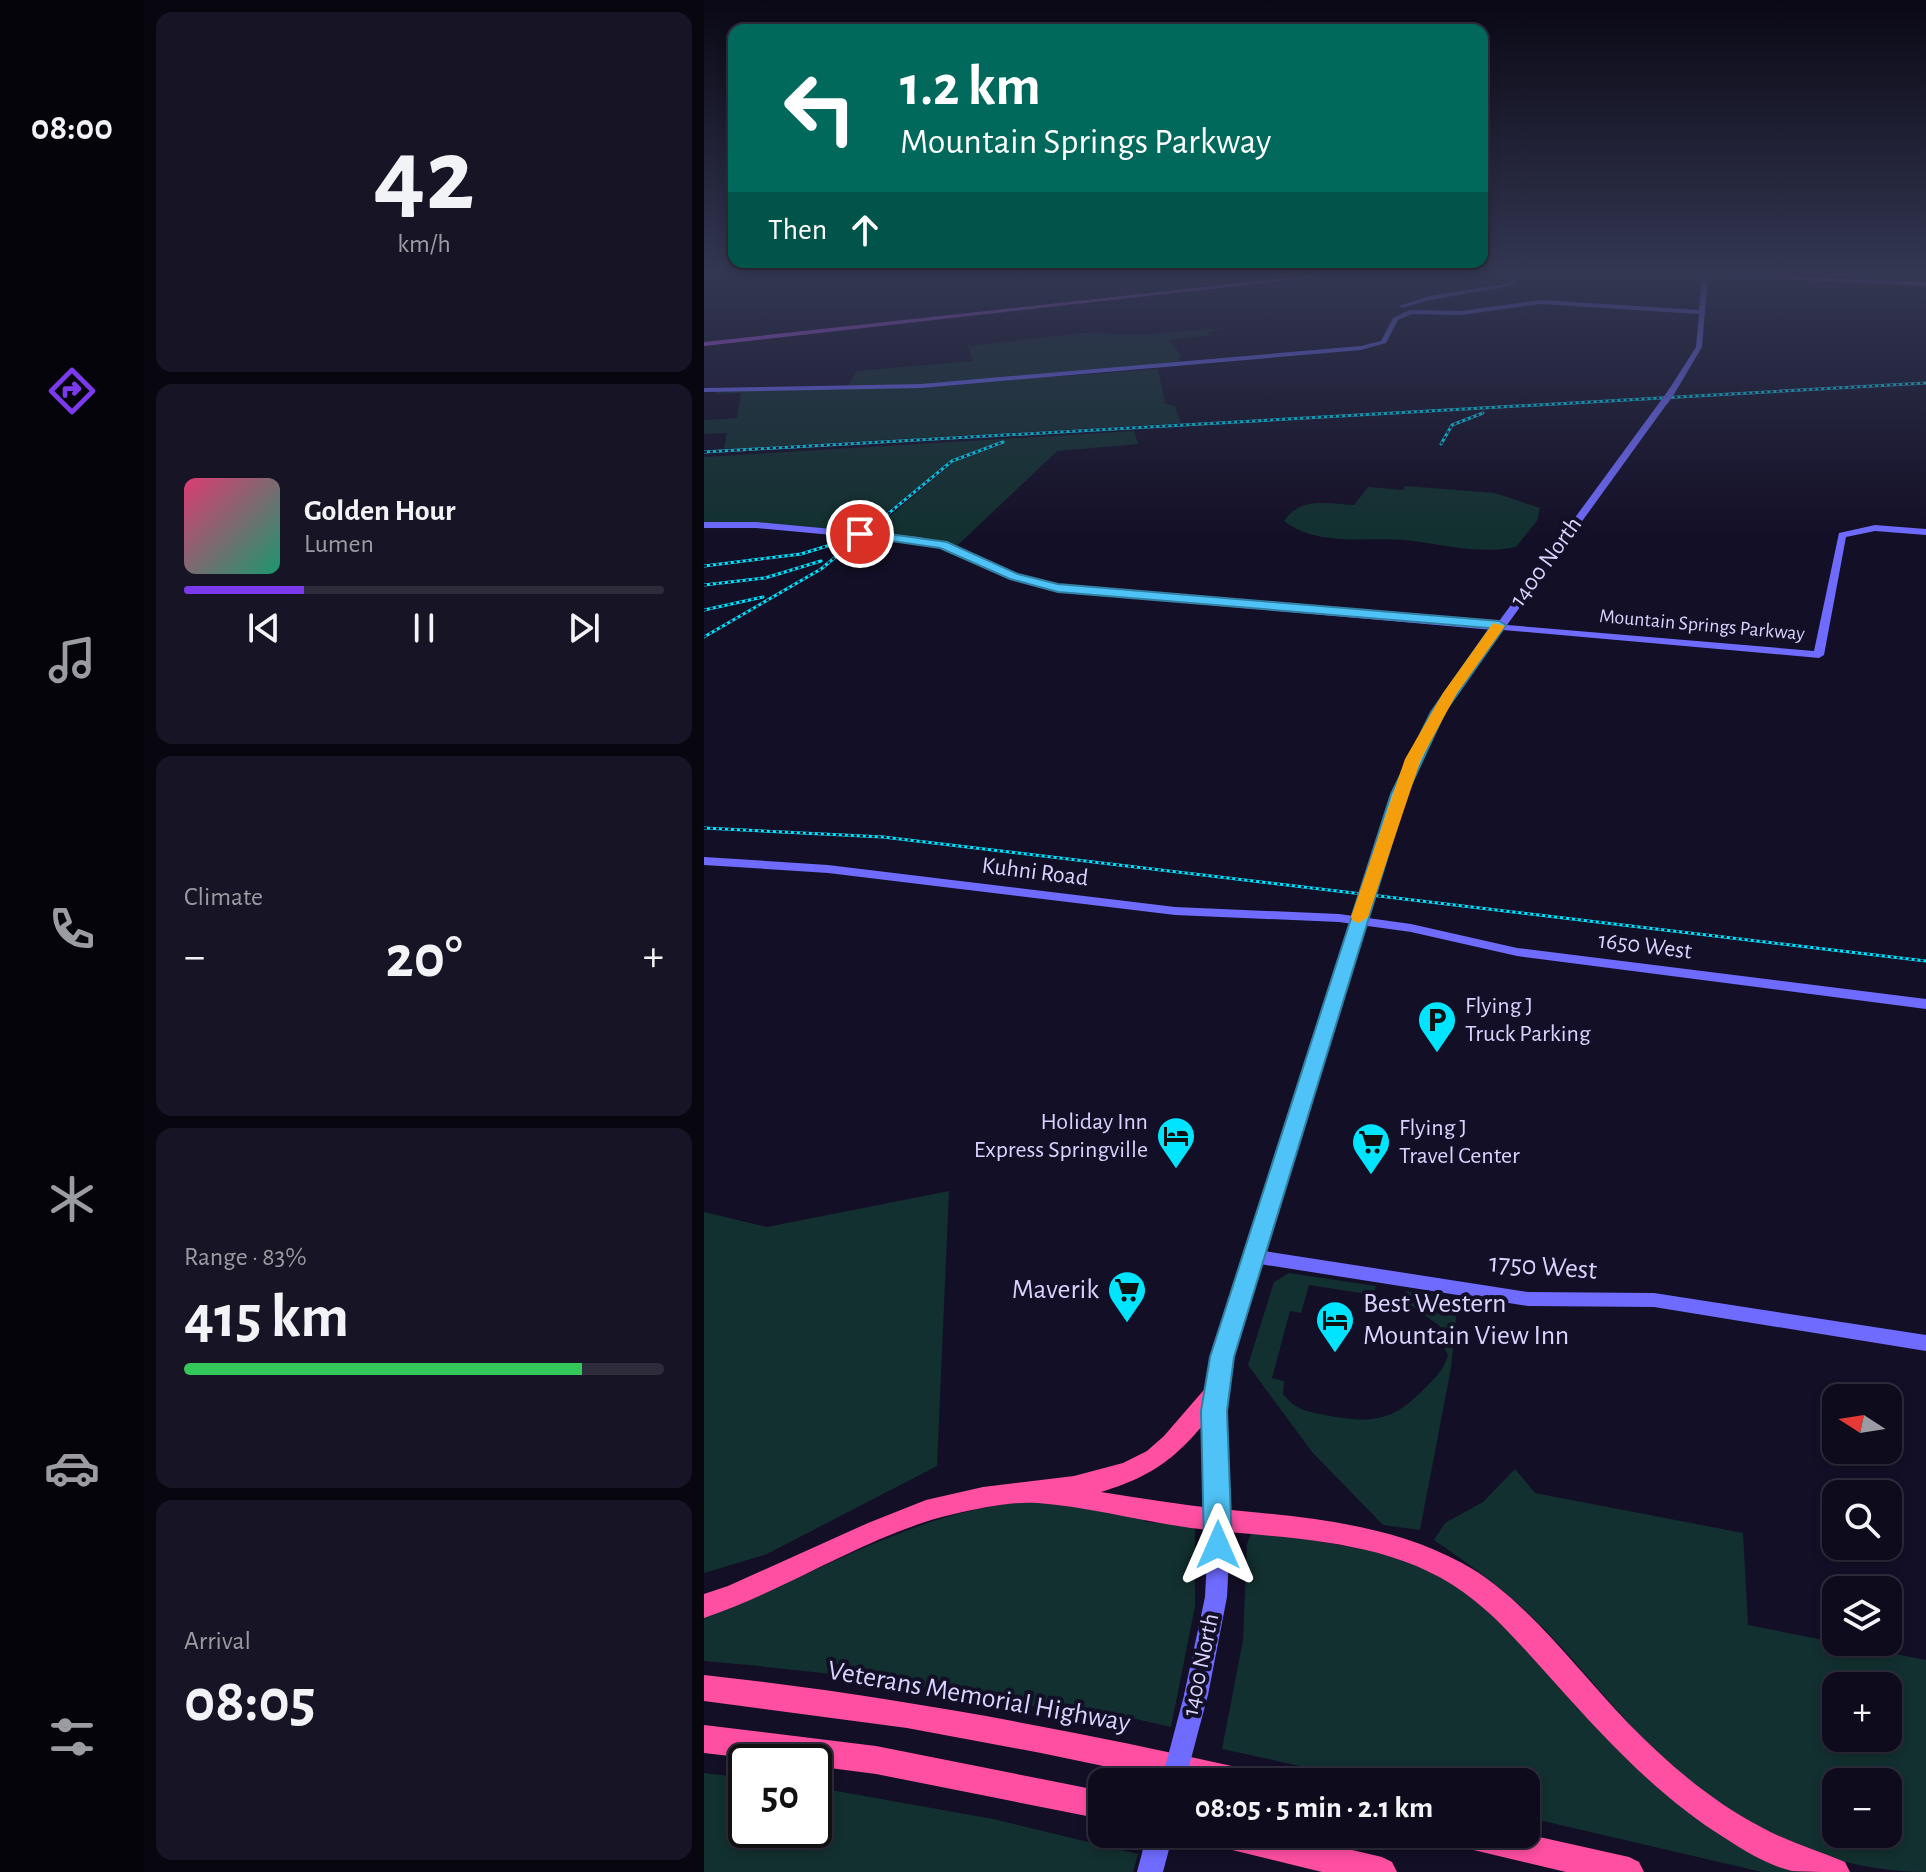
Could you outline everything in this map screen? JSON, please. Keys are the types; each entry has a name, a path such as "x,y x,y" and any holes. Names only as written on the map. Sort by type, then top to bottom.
{"highway":[{"path":"704,1606 926,1511 998,1493 1108,1480 1137,1469 1175,1440 1217,1391"},
{"path":"1029,1491 1365,1540 1394,1546 1455,1572 1493,1600 1661,1777 1701,1809 1753,1841 1835,1872"},
{"name":"Veterans Memorial Highway","path":"704,1688 846,1704 983,1726 1176,1768"},
{"path":"704,1739 876,1760 1088,1802"},
{"path":"1282,1848 1382,1872"},
{"path":"1525,1848 1629,1872"}],"street":[{"path":"704,390 937,385 1196,362"},
{"name":"1400 North","path":"1177,1768 1196,1695 1216,1597 1220,1520 1214,1431 1222,1357 1370,885 1413,759 1450,693 1668,396 1689,362"},
{"name":"Mountain Springs Parkway","path":"704,525 756,525 902,538 956,549 1008,574 1042,585 1806,657 1819,655 1842,535 1875,528 1926,532"},
{"name":"Kuhni Road","path":"704,861 828,869 1175,911 1361,921"},
{"name":"1650 West","path":"1361,921 1411,928 1517,952 1926,1004"},
{"name":"1750 West","path":"1253,1256 1528,1299 1654,1300 1926,1343"},
{"path":"1150,1872 1156,1848"}],"green space":[{"path":"957,362 1182,364 935,384 848,386 856,371"},
{"path":"1158,369 1165,404 1175,406 1181,423 724,449 727,433 704,434 704,420 737,418 741,393 716,394 718,390 904,388"},
{"path":"1134,431 1138,444 1057,451 958,545 870,533 962,455 861,531 704,524 704,457"},
{"path":"1405,486 1495,493 1540,508 1537,521 1516,547 1502,549 1474,549 1405,540 1327,538 1312,535 1284,521 1306,505 1354,505 1368,487 1403,490"},
{"path":"949,1191 937,1466 767,1554 704,1573 704,1212 767,1227"},
{"path":"1289,1273 1376,1286 1373,1295 1309,1285 1301,1313 1290,1311 1272,1378 1284,1381 1283,1394 1297,1407 1342,1418 1369,1419 1392,1413 1415,1398 1444,1364 1448,1355 1436,1332 1440,1326 1406,1302 1405,1291 1458,1299 1451,1368 1420,1530 1383,1525 1312,1452 1248,1365 1274,1282"},
{"path":"1515,1469 1535,1493 1743,1533 1748,1625 1822,1640 1822,1656 1902,1655 1926,1660 1926,1872 1857,1864 1789,1843 1757,1828 1697,1790 1652,1749 1526,1611 1482,1574 1434,1540 1445,1523 1483,1502"},
{"path":"1038,1501 1131,1513 1146,1522 1191,1525 1195,1530 1195,1606 1171,1727 1123,1716 1119,1725 913,1685 704,1661 704,1617 909,1530 994,1506"},
{"path":"1263,1532 1369,1550 1425,1567 1482,1602 1767,1857 1806,1872 1762,1872 1540,1820 1540,1768 1310,1768 1222,1749 1243,1640 1247,1544 1251,1533"},
{"path":"704,1773 728,1776 728,1848 832,1848 832,1790 993,1819 1088,1842 1088,1848 1113,1848 1138,1854 1133,1872 704,1872"}],"railway":[{"path":"704,452 1926,383"},
{"path":"1441,444 1452,425 1483,413"},
{"path":"704,637 821,569 952,461 1003,442"},
{"path":"704,566 801,554 853,538"},
{"path":"704,585 765,578 821,561"},
{"path":"704,610 763,597"},
{"path":"704,828 883,837 1926,961"}],"slow traffic":[{"path":"1359,917 1413,759 1450,693 1498,626"}],"place":[{"name":"Flying J Truck Parking","path":"1437,1054"},
{"name":"Holiday Inn Express Springville","path":"1176,1170"},
{"name":"Flying J Travel Center","path":"1371,1176"},
{"name":"Maverik","path":"1127,1324"},
{"name":"Best Western Mountain View Inn","path":"1335,1354"}],"route":[{"path":"860,534 943,544 1014,576 1058,588 1499,625 1426,732 1399,794 1247,1275 1222,1357 1214,1411 1220,1520 1218,1545"}]}
